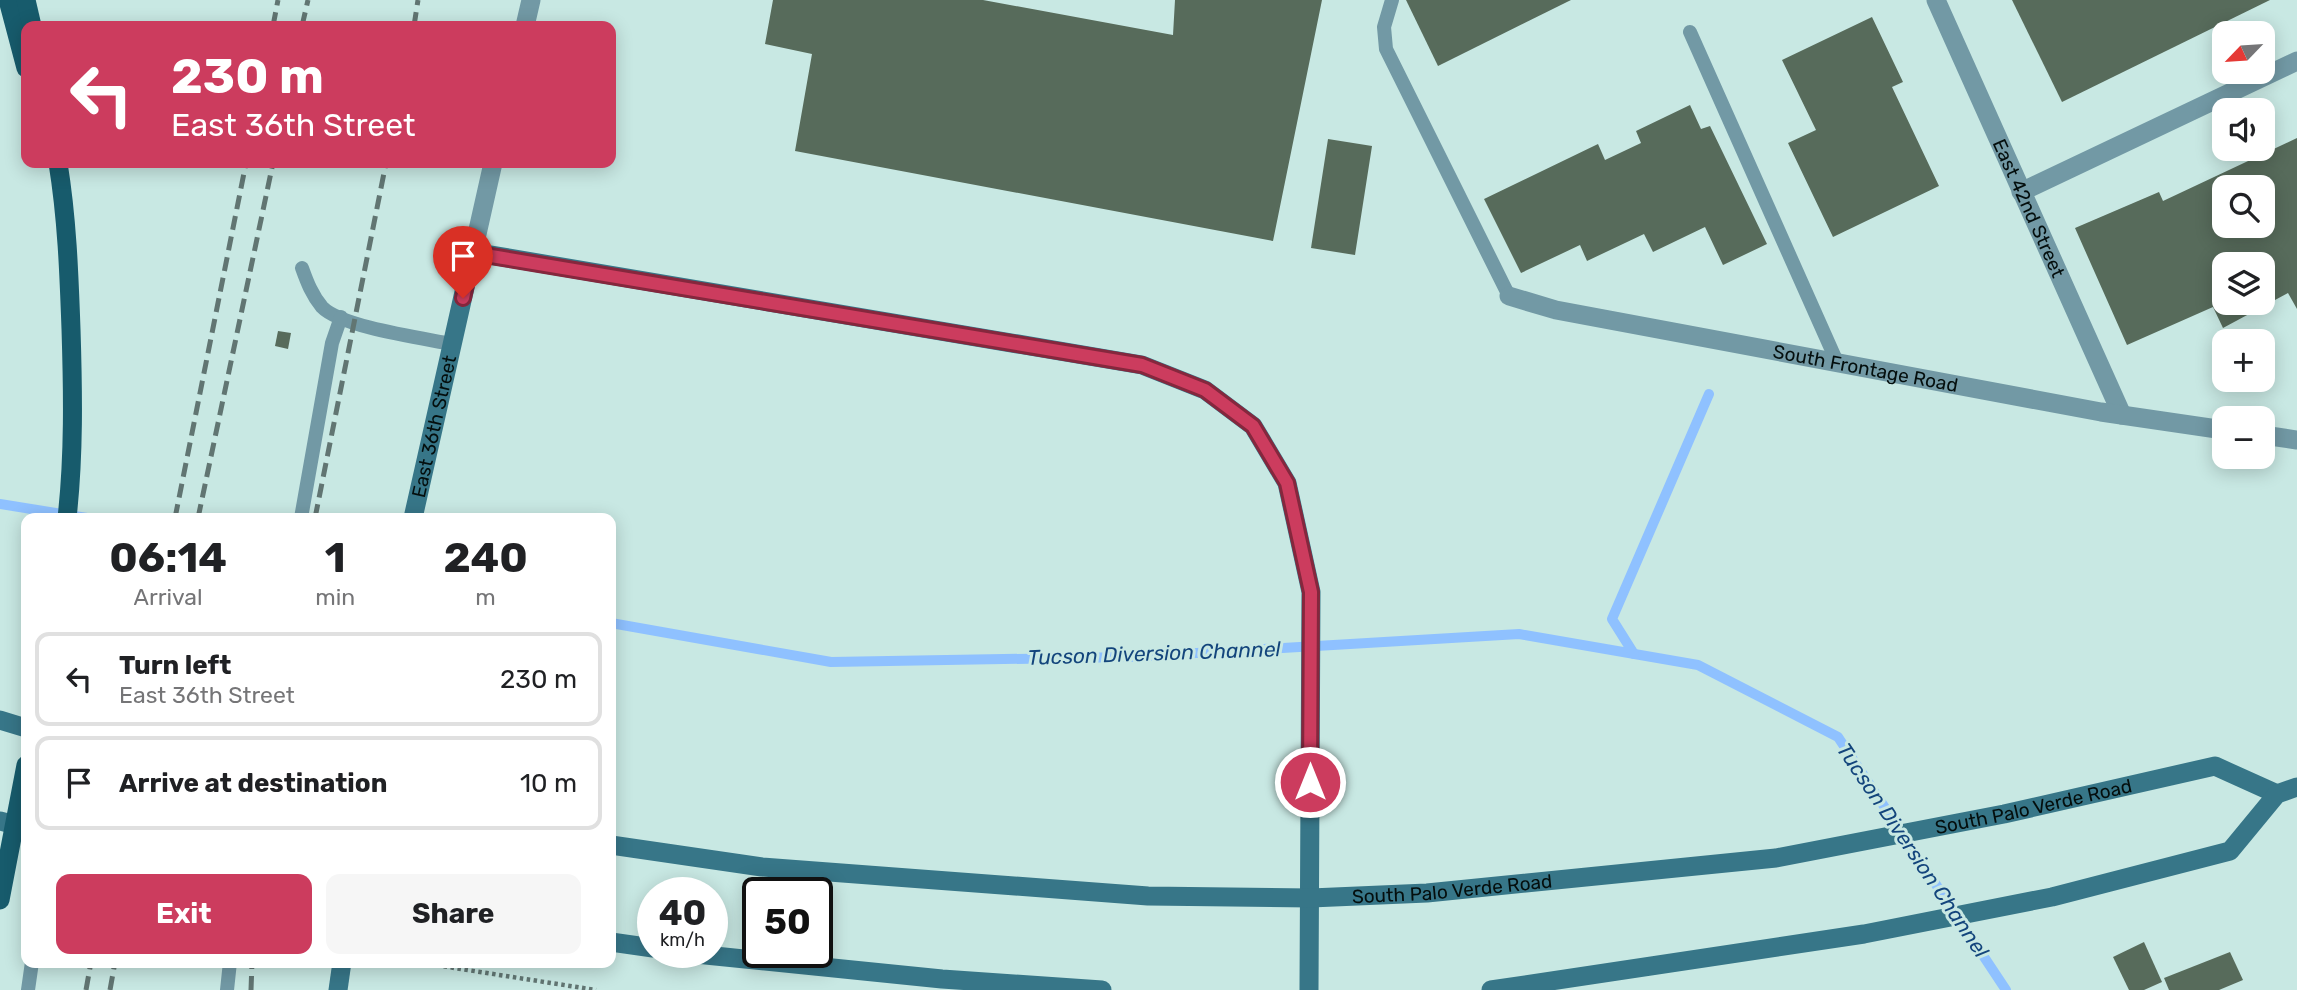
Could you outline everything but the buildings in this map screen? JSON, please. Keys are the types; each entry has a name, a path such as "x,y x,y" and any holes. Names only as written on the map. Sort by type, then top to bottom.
{"main road":[{"path":"8,0 21,49"},
{"path":"26,0 31,21"},
{"path":"47,168 60,249 72,359"},
{"path":"59,168 69,259 72,359 72,435 67,513"},
{"path":"473,253 1142,365 1205,390 1253,426 1287,483 1311,592 1309,990"},
{"name":"East 36th Street","path":"415,513 473,253"},
{"path":"0,720 21,726"},
{"name":"South Palo Verde Road","path":"616,846 762,867 955,882 1148,896 1311,898 1427,893 1776,858 2004,814 2215,766 2277,794"},
{"path":"1491,990 1864,934 2052,897 2230,851 2277,794 2297,787"},
{"path":"0,900 21,791"},
{"path":"0,821 21,827"},
{"path":"616,943 637,946"},
{"path":"728,957 1057,989 1101,990"},
{"path":"338,990 341,968"}],"street":[{"path":"525,21 531,0"},
{"name":"East 42nd Street","path":"1936,0 2122,415"},
{"path":"2021,192 2297,61"},
{"path":"473,253 492,168"},
{"name":"South Frontage Road","path":"1509,296 1556,310 2122,415 2212,428"},
{"path":"2275,437 2297,440"}],"lane":[{"path":"1392,0 1384,27 1385,49 1509,296"},
{"path":"1690,32 1837,362"},
{"path":"302,268 311,291 324,309 353,323 452,344"},
{"path":"302,513 332,343 341,317"},
{"path":"28,990 31,968"},
{"path":"228,990 230,968"}],"path":[{"path":"455,968 596,990"}],"waterway":[{"path":"1634,654 1612,619 1709,394"},
{"name":"Tucson Diversion Channel","path":"0,504 56,513"},
{"name":"Tucson Diversion Channel","path":"616,624 831,662 1129,657 1519,634 1698,665 1838,737 2006,990"}],"railway":[{"path":"274,21 278,0"},
{"path":"303,21 308,0"},
{"path":"415,21 418,0"},
{"path":"176,513 245,168"},
{"path":"199,513 272,168"},
{"path":"316,513 385,168"},
{"path":"86,990 90,968"},
{"path":"110,990 114,968"},
{"path":"251,990 252,968"}],"route":[{"path":"463,298 473,253 1142,365 1205,390 1253,426 1287,483 1311,592 1310,782"}]}
